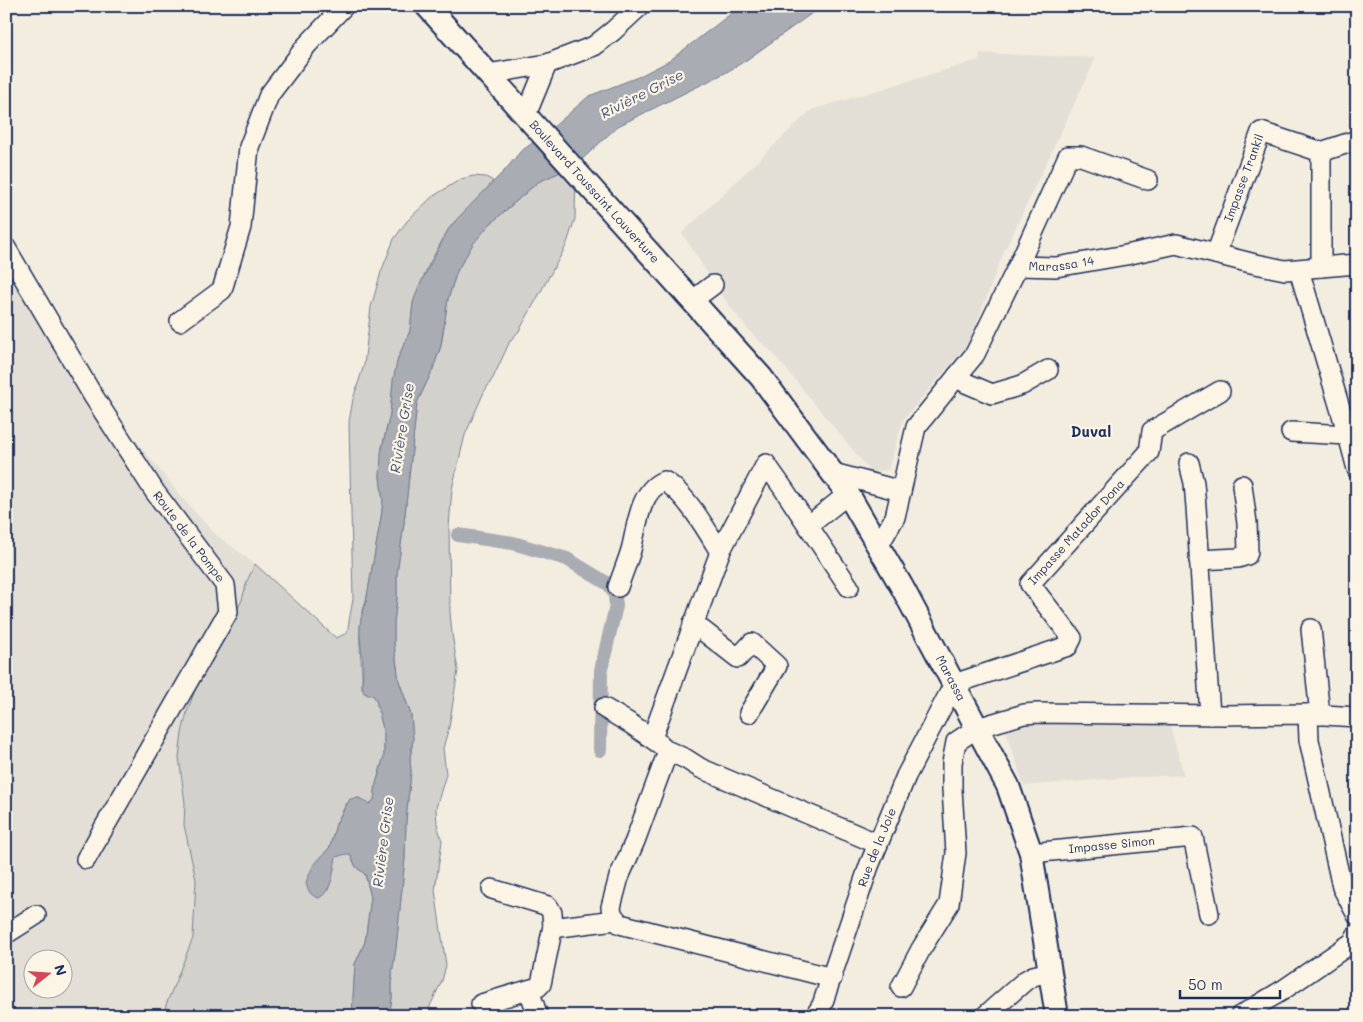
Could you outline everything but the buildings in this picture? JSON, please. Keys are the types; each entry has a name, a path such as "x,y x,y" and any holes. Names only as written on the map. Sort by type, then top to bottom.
{"main road":[{"name":"Boulevard Toussaint Louverture","path":"427,6 761,377"},
{"name":"Marassa","path":"761,377 848,494 879,545 1008,786 1031,853 1057,1016"}],"street":[{"path":"180,321 222,290 241,227 249,147 269,94 307,45 344,6"},
{"path":"488,74 547,64 594,46 640,6"},
{"path":"528,117 547,64"},
{"name":"Impasse Trankil","path":"1216,254 1261,132 1321,152"},
{"path":"1321,267 1321,152 1357,140"},
{"path":"1018,266 1068,156 1081,156 1148,180"},
{"name":"Marassa 14","path":"879,545 895,517 916,427 975,354 1018,266 1056,267 1176,244 1285,270 1357,264"},
{"name":"Route de la Pompe","path":"6,248 92,394 139,468 225,585 228,612 86,859"},
{"path":"1299,270 1357,469"},
{"path":"693,300 713,285"},
{"path":"957,376 966,383 992,394 1022,385 1048,370"},
{"name":"Impasse Matador Dona","path":"954,684 1068,646 1072,638 1030,584 1149,452 1152,431 1220,391"},
{"path":"1291,432 1348,435"},
{"path":"1189,463 1194,483 1196,506 1210,715"},
{"path":"652,738 720,552 766,464 848,587"},
{"path":"833,473 901,491"},
{"path":"618,587 627,562 642,506 658,484 664,481 677,492 701,522 720,552"},
{"path":"1199,560 1238,558 1247,555 1247,523 1242,486"},
{"path":"808,526 848,494"},
{"path":"693,623 738,658 752,643 777,666 749,713"},
{"path":"1311,629 1314,714 1309,740 1342,887 1357,915"},
{"name":"Rue de la Joie","path":"815,1016 822,1005 832,978 869,866 906,776 954,684"},
{"path":"604,708 652,738 668,751 700,768 878,844"},
{"path":"901,987 921,949 949,904 956,852 952,762 956,742 977,728 1024,714 1037,713 1314,714 1357,717"},
{"path":"668,751 635,841 619,877 612,907 612,914 615,920 620,924 832,978"},
{"name":"Impasse Simon","path":"1031,853 1192,837 1209,914"},
{"path":"481,1004 530,990 541,984 553,926 552,913 548,906 492,889"},
{"path":"6,934 36,915"},
{"path":"553,926 560,927 615,920"},
{"path":"1240,1016 1283,990 1353,942 1357,934"},
{"path":"985,1016 1026,980 1033,976 1050,972"},
{"path":"530,990 538,1016"}],"shaded area":[{"path":"980,53 1096,58 1003,254 969,343 903,420 888,470 871,472 772,352 749,331 719,292 682,233 811,110 979,60"},
{"path":"576,165 575,219 566,246 519,331 510,341 493,378 484,392 465,435 452,489 449,527 450,612 458,670 449,727 443,748 446,774 436,808 437,824 442,841 435,890 446,965 442,981 430,1006 428,1016 389,1016 405,858 406,820 411,771 410,758 413,740 411,715 399,681 394,645 394,622 397,599 397,574 417,403 433,369 441,346 448,299 457,271 473,243 489,225 538,182"},
{"path":"473,176 486,177 493,181 448,230 428,266 413,303 410,331 398,358 390,414 382,447 380,477 383,501 381,518 366,602 360,624 362,688 367,695 373,695 376,700 384,733 384,756 376,784 374,801 369,804 359,798 346,804 336,824 330,847 317,862 328,891 336,857 346,853 351,856 356,867 365,874 371,897 365,942 355,964 352,1016 164,1016 166,1005 193,938 196,880 184,825 185,803 179,757 187,712 195,690 242,600 247,581 255,564 336,638 347,633 353,599 349,422 353,399 364,365 371,307 381,272 394,239 407,221 432,197 461,179"},
{"path":"6,270 73,383 110,405 184,500 215,534 255,564 247,581 242,600 195,690 182,733 179,757 185,803 184,825 196,880 193,938 166,1005 164,1016 6,1016"},
{"path":"1037,716 1168,718 1184,775 1024,786 1004,725"}],"water":[{"name":"Rivière Grise","path":"741,6 822,6 745,61 725,73 618,126 576,165 538,182 489,225 473,244 457,271 448,299 441,345 433,369 417,403 397,574 394,645 399,681 411,715 413,740 410,758 411,771 406,820 405,858 392,973 392,998 389,1016 352,1016 355,964 365,942 371,897 365,874 356,867 351,856 346,854 336,857 330,885 324,895 319,898 314,896 307,888 306,882 313,866 330,847 336,824 350,799 359,798 369,804 374,800 376,784 384,756 384,733 376,700 373,695 364,693 363,690 360,628 381,518 383,501 380,477 381,453 390,414 393,380 398,358 410,331 413,303 418,288 448,230 520,152 550,130 589,96 638,77 669,61"}],"waterway":[{"path":"458,535 513,543 567,559 610,585 615,595 616,606 601,670 600,750"}],"district":[{"name":"Duval","path":"1091,432"}]}
